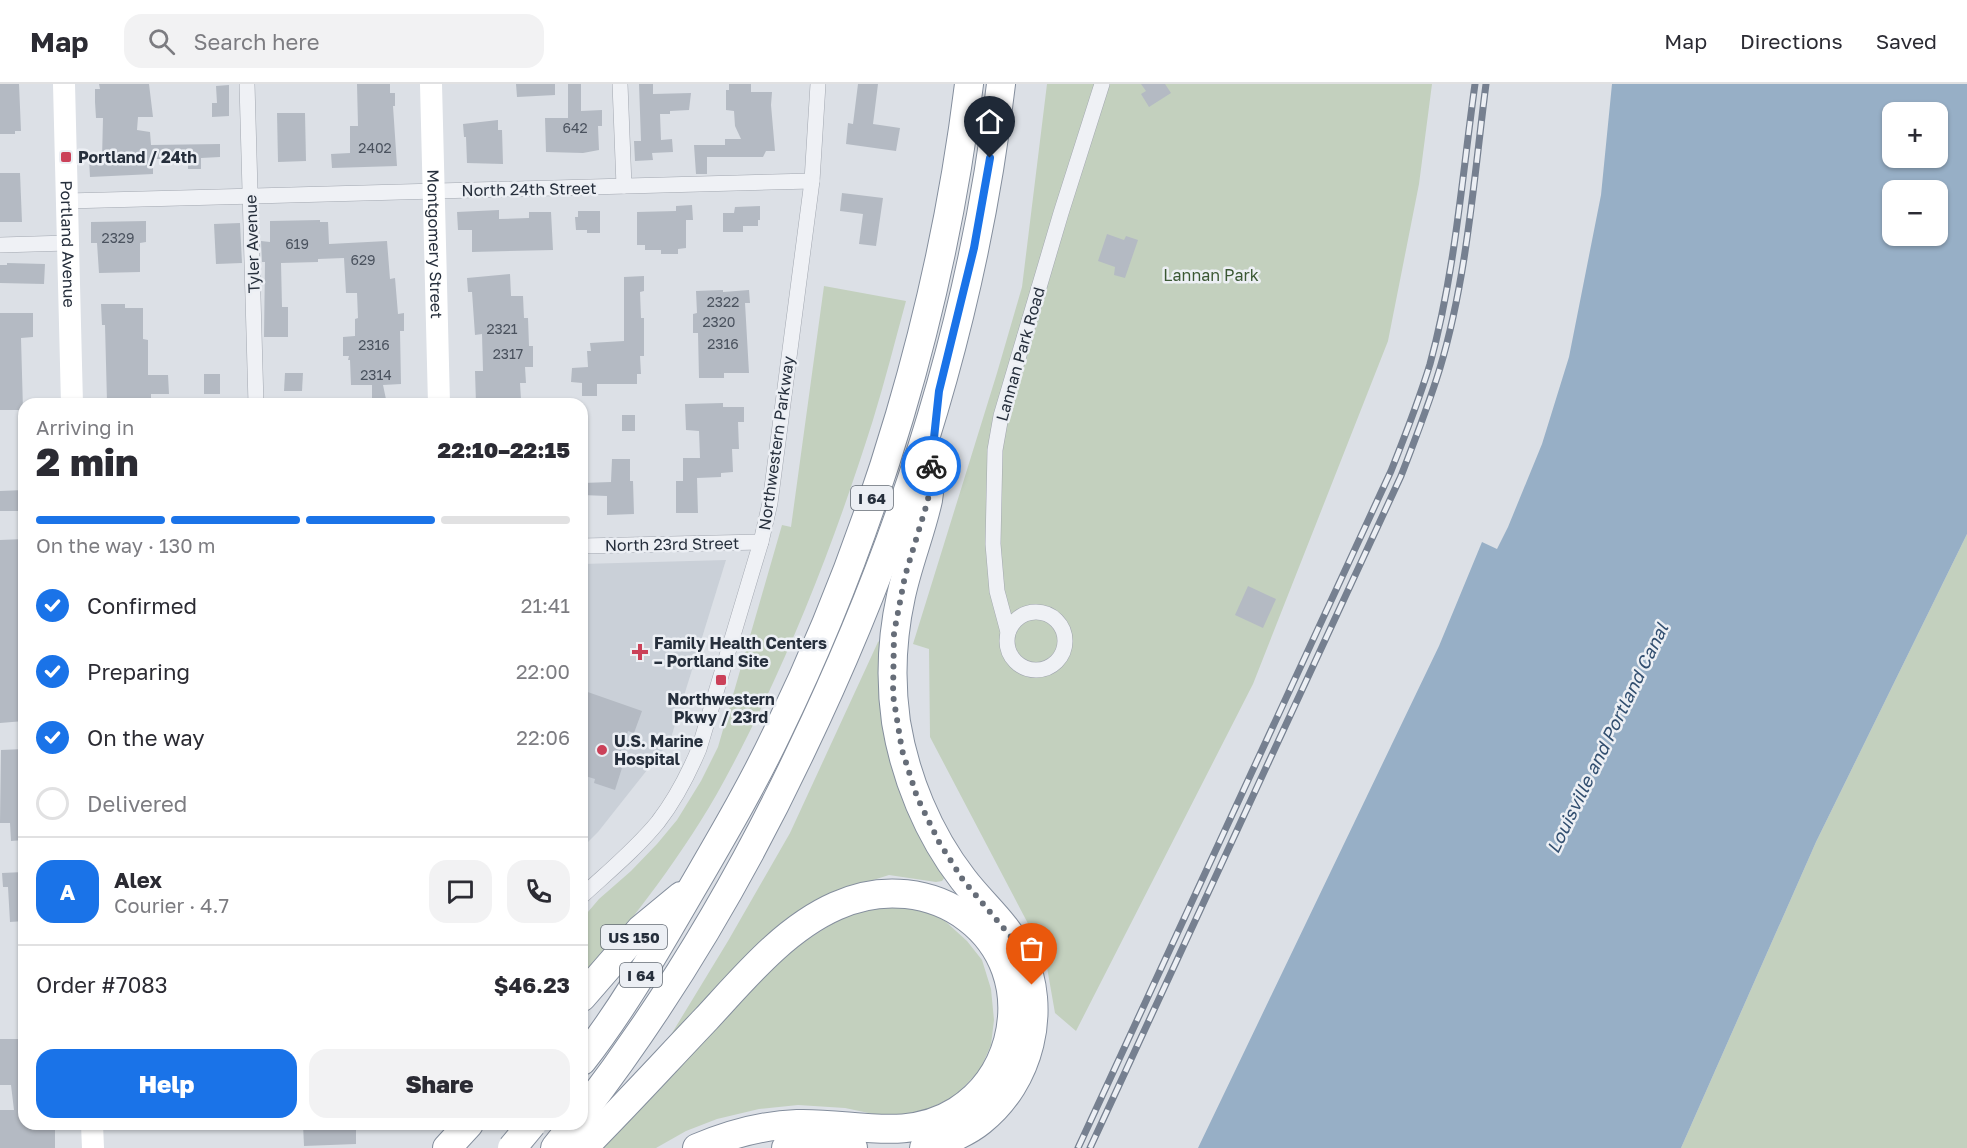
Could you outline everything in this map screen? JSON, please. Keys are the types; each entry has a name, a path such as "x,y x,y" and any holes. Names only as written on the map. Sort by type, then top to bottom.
{"highway":[{"name":"I 64","path":"588,1051 653,958 740,806 778,732 844,579 893,435 922,334 947,222 969,84"},
{"name":"I 64","path":"588,1116 699,941 745,862 784,789 826,699 873,588 913,477 939,391 974,248 1001,84"},
{"path":"924,1148 972,1128 997,1106 1023,1065 1031,1039 1034,1012 1028,969 1017,945 1003,924 954,867 924,812 906,764 896,721 893,680 894,633 905,576 928,500 939,391"},
{"name":"US 150","path":"588,990 641,929 694,885"},
{"path":"588,1116 774,949 807,922 836,906 866,895 890,892 915,894 933,898 950,907 975,924 987,938 1001,960 1010,990 1011,1029 1004,1054 995,1072 964,1107 930,1125 911,1129 892,1130 822,1124 783,1125 745,1132 697,1148"},
{"path":"447,1148 464,1130"},
{"path":"512,1148 527,1130"},
{"name":"I 64","path":"555,1148 574,1130"},
{"path":"583,1148 586,1130"},
{"path":"786,1148 809,1146 854,1148"}],"street":[{"name":"Portland Avenue","path":"64,84 72,398"},
{"name":"Tyler Avenue","path":"247,84 256,398"},
{"name":"Montgomery Street","path":"431,84 440,398"},
{"path":"620,84 624,186"},
{"name":"Northwestern Parkway","path":"588,891 624,859 658,822 687,776 699,750 761,542 770,502 812,182 818,84"},
{"name":"Lannan Park Road","path":"1008,632 997,591 993,544 995,450 1001,416 1102,84"},
{"name":"North 24th Street","path":"67,201 812,182"},
{"path":"0,245 68,243"},
{"name":"North 23rd Street","path":"588,546 761,542"},
{"path":"92,1130 93,1148"},
{"path":"526,1130 527,1148"}],"shaded area":[{"name":"Family Health Centers – Portland Site","path":"726,560 670,741 588,842 588,564"}],"green space":[{"name":"Lannan Park","path":"1047,84 1432,84 1419,184 1388,341 1253,684 1076,1031 1055,1013 1045,956 930,737 929,649 913,644 1022,287"},
{"path":"824,286 906,301 873,420 842,513 807,604 768,694 724,781 693,834 639,909 588,973 588,912 657,844 677,820 701,781 718,747 782,525 791,527"},
{"path":"1967,534 1967,1148 1681,1148 1816,842"},
{"path":"884,636 945,877 942,881 936,882 889,875 848,888 666,1043 790,833 878,642"},
{"path":"871,907 924,909 945,921 967,941 982,960 991,989 994,1020 991,1045 980,1070 954,1097 919,1113 883,1116 845,1108 798,1105 759,1109 717,1119 686,1131 656,1148 596,1148 788,952 846,915"}],"water":[{"name":"Louisville and Portland Canal","path":"1612,84 1967,84 1967,534 1816,842 1681,1148 1198,1148 1439,646 1482,542 1497,549 1508,527 1542,444 1569,357 1601,195"}],"building":[{"path":"0,84 19,84 21,131 15,131 15,134 0,134"},
{"path":"99,84 149,84 153,117 138,117 137,130 150,132 151,145 220,144 220,157 201,158 201,169 188,169 188,159 153,159 153,174 90,177 89,159 102,159 103,118 96,118 95,102 95,89 100,89"},
{"path":"357,84 390,84 390,93 395,93 395,106 393,106 397,166 332,168 331,154 350,153 350,126 358,126"},
{"path":"516,84 555,84 555,95 517,97"},
{"path":"568,84 581,84 581,111 602,110 602,126 598,126 599,150 583,153 546,152 545,118 568,118"},
{"path":"639,84 653,84 653,94 691,93 689,110 660,114 661,140 672,139 673,152 652,153 653,160 635,161 634,141 641,141"},
{"path":"729,84 751,84 751,92 772,92 775,151 766,151 763,157 707,157 707,174 696,174 694,145 725,145 725,139 741,139 735,126 734,111 726,110 726,90 729,90"},
{"path":"858,84 878,84 873,124 900,128 896,151 846,144 848,123 853,124"},
{"path":"1141,84 1165,84 1171,93 1149,107 1141,94 1146,91"},
{"path":"229,85 229,116 212,117 212,103 217,103 216,86"},
{"path":"277,113 305,113 306,161 278,162"},
{"path":"498,120 498,130 502,130 503,164 467,163 463,124"},
{"path":"0,173 20,173 22,222 0,222"},
{"path":"842,193 883,198 876,246 859,244 863,214 840,211"},
{"path":"692,205 693,220 686,220 686,248 678,249 678,254 661,254 661,250 645,250 645,245 637,245 637,212 676,211 676,206"},
{"path":"760,206 758,226 743,226 743,232 723,232 723,213 734,213 735,207"},
{"path":"499,210 499,219 529,218 529,212 551,212 553,250 472,252 472,230 458,230 457,212"},
{"path":"578,211 600,211 600,233 576,230 575,217 578,217"},
{"path":"320,220 320,222 328,222 329,244 387,241 390,279 395,278 398,314 404,313 404,331 400,331 401,384 383,385 386,398 372,398 372,385 351,385 349,356 343,356 343,337 355,336 355,319 358,318 357,293 346,293 344,258 318,259 318,262 281,263 282,307 288,307 288,337 264,337 265,262 262,262 261,241 270,242 270,221"},
{"path":"146,221 146,242 140,243 140,272 99,273 97,243 91,243 91,222"},
{"path":"240,223 242,263 216,264 214,224"},
{"path":"1107,234 1124,240 1126,236 1138,240 1125,278 1114,275 1115,267 1098,261"},
{"path":"7,263 45,264 44,284 0,283 0,265 7,265"},
{"path":"510,274 511,296 523,296 524,318 528,318 529,346 533,346 533,367 525,367 526,383 520,383 521,398 476,398 475,371 483,371 482,334 475,335 472,292 468,292 467,278"},
{"path":"644,276 644,291 640,292 641,318 644,318 644,356 640,356 641,374 637,374 637,384 597,384 597,396 582,396 582,383 571,382 572,368 588,367 587,351 591,351 590,343 624,341 624,277"},
{"path":"723,290 723,292 749,290 750,303 745,303 749,373 724,373 724,378 699,378 698,333 693,333 693,314 697,313 696,291"},
{"path":"101,304 125,304 125,308 143,308 143,339 148,340 148,375 168,375 169,394 151,394 151,398 107,398 105,325 102,325"},
{"path":"0,313 33,313 33,337 21,338 23,398 18,398 18,410 0,410"},
{"path":"285,373 303,373 302,391 284,391"},
{"path":"204,374 220,374 220,394 204,394"},
{"path":"723,403 723,407 744,407 744,422 738,422 739,449 732,449 733,472 721,473 721,477 697,478 698,513 676,513 676,481 683,481 683,458 700,458 699,431 686,430 685,404"},
{"path":"622,415 635,415 635,431 622,431"},
{"path":"612,459 630,459 634,514 607,515 607,496 588,495 588,483 611,482"},
{"path":"18,490 18,511 0,511 0,491"},
{"path":"18,539 18,722 0,723 0,540"},
{"path":"1248,586 1276,599 1263,628 1235,615"},
{"name":"U.S. Marine Hospital","path":"588,692 642,711 634,733 628,731 616,766 622,768 615,790 594,783 595,779 588,777"},
{"path":"18,749 18,840 11,841 10,823 0,823 1,750"},
{"path":"18,872 18,921 10,922 8,887 3,887 2,873"},
{"path":"0,1039 18,1039 18,1130 55,1130 55,1148 0,1148 0,1110 14,1110 11,1085 0,1085"},
{"path":"303,1130 356,1130 356,1144 304,1146"}],"railway":[{"path":"1078,1148 1391,471 1412,418 1430,364 1446,295 1475,84"},
{"path":"1090,1148 1401,476 1422,422 1440,368 1457,299 1469,227 1486,84"}],"way so far":[{"path":"931,466 928,500 910,556 894,633 892,664 896,721 911,781 932,829 963,880 1003,924 1012,938 1028,969 1032,985"}],"place":[{"name":"Portland / 24th","path":"66,157"},
{"name":"Family Health Centers – Portland Site","path":"640,652"},
{"name":"Northwestern Pkwy / 23rd","path":"721,680"},
{"name":"U.S. Marine Hospital","path":"602,750"}],"route":[{"path":"931,466 939,391 974,248 990,158"}]}
